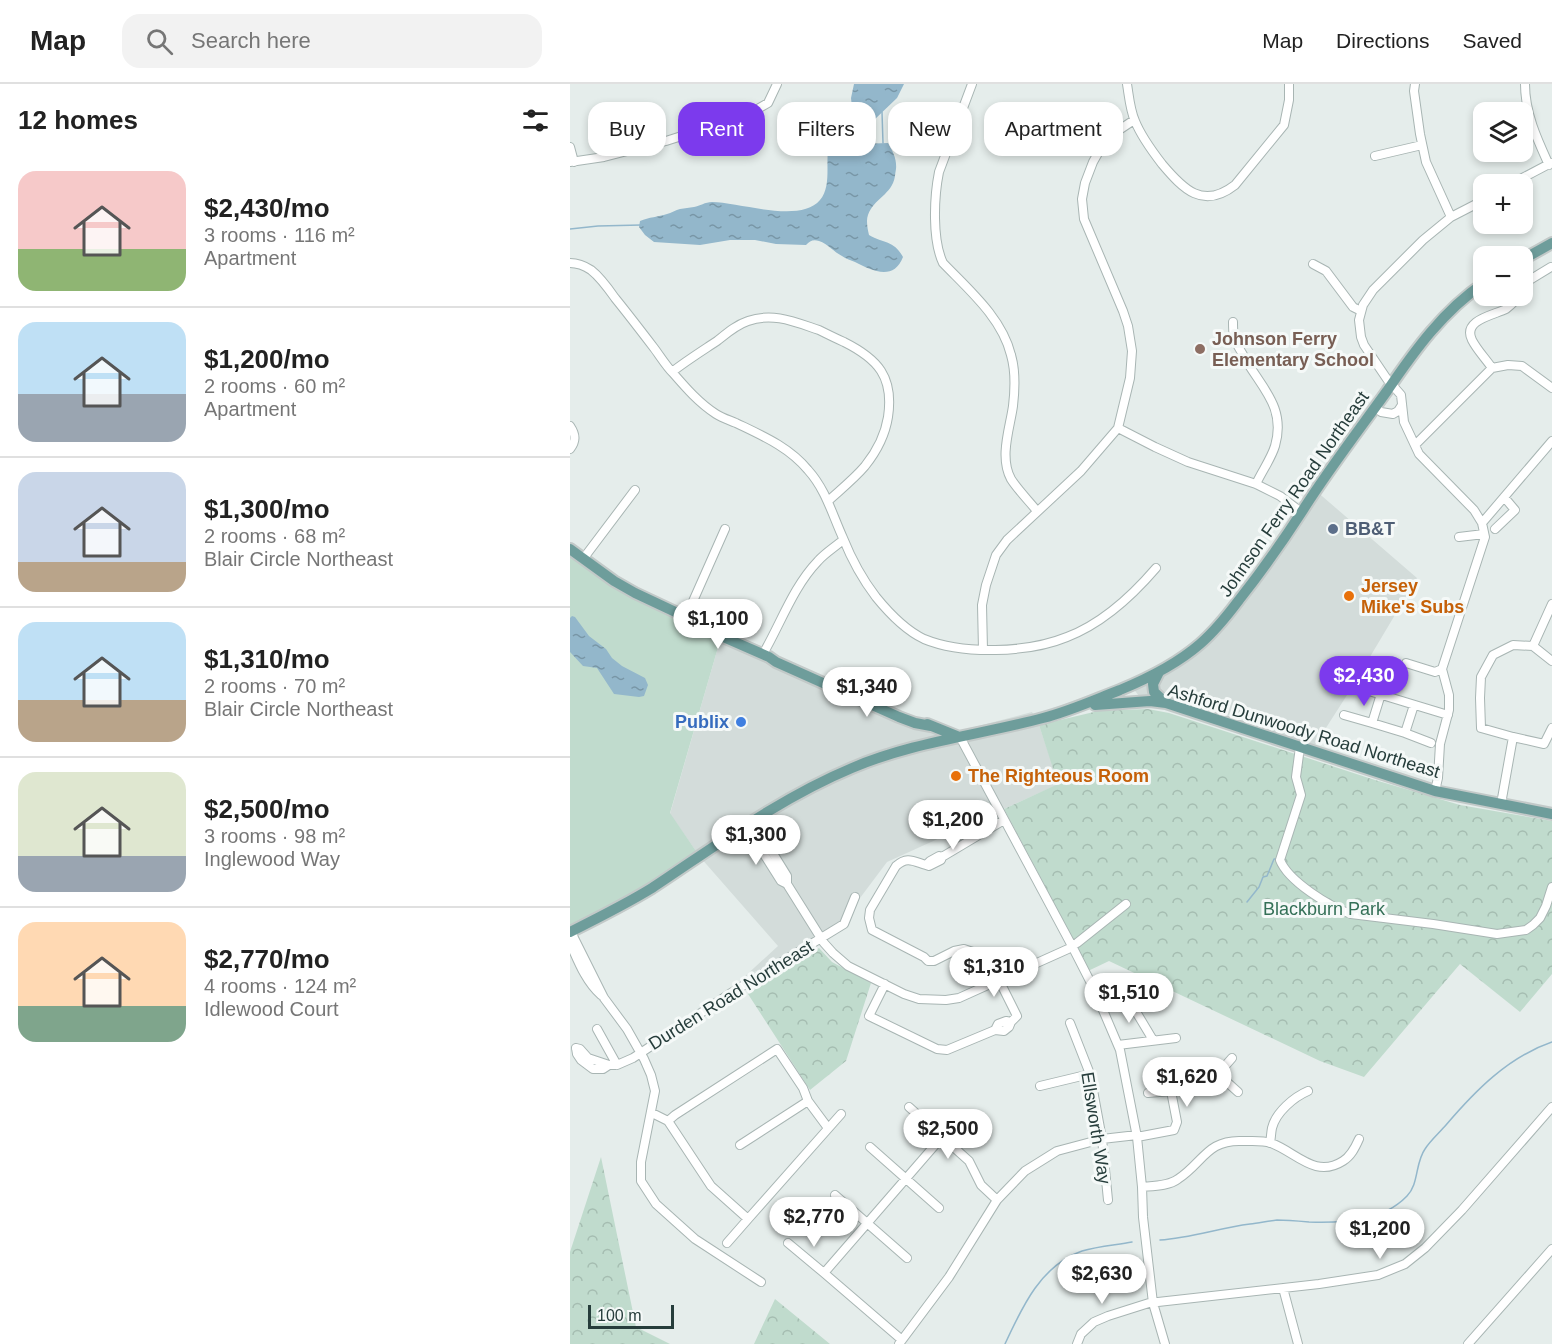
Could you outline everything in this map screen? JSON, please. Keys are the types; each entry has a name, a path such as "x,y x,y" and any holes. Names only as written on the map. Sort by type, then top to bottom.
{"main road":[{"path":"1533,254 1552,243"},
{"name":"Johnson Ferry Road Northeast","path":"1079,707 1141,682 1159,672 1200,644 1218,627 1280,546 1301,512 1433,328 1473,291"},
{"path":"570,549 614,582 721,636 766,656 779,657 875,702 960,737"},
{"path":"1159,672 1153,684 1154,692 1166,703"},
{"path":"1128,702 1134,688 1141,682"},
{"name":"Ashford Dunwoody Road Northeast","path":"1079,707 1128,702 1166,703 1435,791 1552,814"},
{"path":"570,936 649,889 803,790 864,763 915,747 1043,718 1079,707"}],"street":[{"path":"765,105 777,84"},
{"path":"972,84 939,172 936,187 939,253 943,263 989,313 1005,338 1015,375 1007,441 1007,467 1011,478 1037,511"},
{"path":"1127,84 1134,120 1157,158 1187,190 1205,197 1226,193 1235,185 1284,125 1289,100 1289,84"},
{"path":"1415,84 1426,162 1451,217"},
{"path":"1525,84 1529,114 1536,138 1550,163 1530,174"},
{"path":"983,650 982,605 996,555 1007,540 1081,471 1118,428 1130,378 1132,351 1123,311 1084,219 1082,199 1085,183 1102,146 1113,134 1134,120"},
{"path":"570,147 572,162 604,157 678,137"},
{"path":"1375,156 1422,145"},
{"path":"1435,791 1440,744 1449,710 1449,695 1442,669 1485,537 1482,524 1474,510 1419,454 1404,422 1401,395 1364,345 1360,329 1361,311 1367,299 1382,281 1423,240 1451,217 1473,206"},
{"path":"570,263 582,265 592,271 672,372 702,404 718,415 782,446 795,456 818,483 828,501 843,540 864,580 891,615 923,638 961,648 983,650 1025,647 1066,638 1090,626 1114,609 1144,583 1156,568"},
{"path":"1313,264 1326,271 1353,307 1361,311"},
{"path":"1533,278 1551,267"},
{"path":"1492,368 1471,339 1470,331 1475,323 1484,317 1509,306"},
{"path":"672,372 731,330 748,321 763,318 789,319 859,349 870,357 884,373 888,383 890,401 883,439 864,467 828,501"},
{"path":"1233,322 1236,342 1244,358 1268,392 1278,417 1275,446 1256,484"},
{"path":"1415,445 1492,368 1508,364 1522,366 1552,388"},
{"path":"1393,414 1402,405"},
{"path":"1375,407 1381,412 1393,414 1404,422"},
{"path":"570,426 577,440 570,449"},
{"path":"1118,428 1172,456 1256,484 1280,496 1301,512"},
{"path":"1482,524 1552,441"},
{"path":"583,559 635,490"},
{"path":"1495,529 1515,510 1504,497"},
{"path":"686,617 725,529"},
{"path":"1459,537 1484,534"},
{"path":"766,656 786,608 803,581 817,562 843,540"},
{"path":"1533,646 1552,604"},
{"path":"1552,661 1533,646 1513,645 1493,655 1481,677 1480,698 1481,728 1548,744 1552,728"},
{"path":"1406,663 1435,672 1442,669"},
{"path":"1359,688 1448,715"},
{"path":"1372,723 1381,694"},
{"path":"1405,733 1414,705"},
{"path":"1344,715 1431,742"},
{"path":"960,737 1072,946 1094,989 1118,1045 1137,1136 1153,1303 1165,1344"},
{"path":"1501,804 1513,737"},
{"path":"1300,747 1296,777 1300,795 1280,860 1283,868 1327,904 1351,914 1497,934 1526,930 1533,925 1540,918 1552,887"},
{"path":"885,984 869,1016 937,1049 947,1050 995,1030 1004,1031 1017,1016 994,963 985,956 964,949 942,957 935,955 924,957 872,930 869,918 870,910 900,862 907,859 926,865 1004,820"},
{"path":"749,824 753,838 781,881 787,884 832,953 848,966 919,999 959,998 1072,946 1126,904"},
{"path":"749,824 787,876 787,884"},
{"path":"727,838 743,836 753,838"},
{"name":"Durden Road Northeast","path":"613,1065 640,1053 844,924 855,897"},
{"path":"570,936 604,998 627,1029 651,1075 655,1091 641,1162 641,1181 644,1187 657,1204 694,1239 761,1282"},
{"path":"1129,996 1132,1005 1154,1040"},
{"name":"Ellsworth Way","path":"1070,1023 1090,1074 1102,1139 1108,1200"},
{"path":"597,1029 613,1065"},
{"path":"1118,1045 1176,1038"},
{"path":"668,1121 777,1049 803,1088 808,1101 828,1128"},
{"path":"1148,1093 1171,1091 1211,1082 1232,1058"},
{"path":"586,1061 613,1065"},
{"path":"1040,1086 1090,1074"},
{"path":"1218,1074 1238,1092"},
{"path":"788,1243 901,1342 949,1277 997,1200 1025,1171 1057,1150 1102,1139 1174,1130 1177,1122 1171,1091"},
{"path":"1270,1143 1272,1127 1277,1117 1299,1095 1308,1091"},
{"path":"740,1145 808,1101"},
{"path":"909,1107 969,1161 981,1185 997,1200"},
{"path":"1077,1344 1081,1334 1094,1322 1153,1303 1378,1275 1405,1264 1425,1248 1462,1210 1552,1107"},
{"path":"652,1113 668,1121 711,1186 748,1219"},
{"path":"727,1243 841,1114"},
{"path":"824,1273 942,1137"},
{"path":"1142,1187 1176,1181 1200,1158 1221,1144 1231,1141 1270,1143 1308,1163 1324,1167 1335,1166 1346,1159 1359,1139"},
{"path":"870,1147 939,1208"},
{"path":"835,1195 907,1258"},
{"path":"1468,1344 1552,1249"},
{"path":"1283,1288 1298,1344"}],"shaded area":[{"path":"1315,490 1417,578 1315,745 1204,707 1170,698 1140,697 1130,685 1153,672 1218,622"},
{"path":"721,637 898,715 959,731 1032,712 1039,725 1059,784 887,862 857,902 849,920 742,979 778,946 700,857 670,814"}],"green space":[{"path":"570,551 721,637 670,813 700,857 649,897 570,933"},
{"name":"Blackburn Park","path":"1148,709 1169,713 1460,805 1552,821 1552,974 1520,1012 1460,964 1364,1077 1320,1061 1109,961 1088,971 1004,809 1058,784 1039,725 1098,711"},
{"path":"819,948 832,962 871,983 846,1061 810,1090 748,994"},
{"path":"601,1157 636,1327 670,1344 570,1344 570,1252"},
{"path":"775,1299 830,1344 754,1344"}],"water":[{"path":"854,84 904,84 897,98 893,102 888,102 888,107 876,118 876,102 851,102"},
{"path":"876,143 888,143 888,156 894,156 896,162 894,180 890,188 871,209 867,221 869,235 892,245 903,257 894,269 888,272 875,271 845,258 817,240 806,245 776,244 755,240 730,240 700,245 654,242 639,227 640,221 709,202 784,211 811,207 820,200 826,189 828,156 876,156"},
{"path":"572,616 589,636 606,649 612,658 645,678 648,685 644,696 614,694 597,668 583,666 570,652 570,618"}],"waterway":[{"path":"882,112 883,143"},
{"path":"570,229 641,225"},
{"path":"1247,902 1259,887 1263,877 1267,876 1276,859"},
{"path":"1160,1240 1277,1220 1348,1221 1386,1211 1397,1205 1411,1191 1425,1149 1469,1100 1493,1076 1507,1066 1536,1048 1552,1042"},
{"path":"1005,1344 1034,1289 1055,1266 1082,1251 1132,1242"}],"place":[{"name":"Johnson Ferry Elementary School","path":"1200,349"},
{"name":"BB&T","path":"1333,529"},
{"name":"Jersey Mike's Subs","path":"1349,596"},
{"name":"Publix","path":"741,722"},
{"name":"The Righteous Room","path":"956,776"}]}
